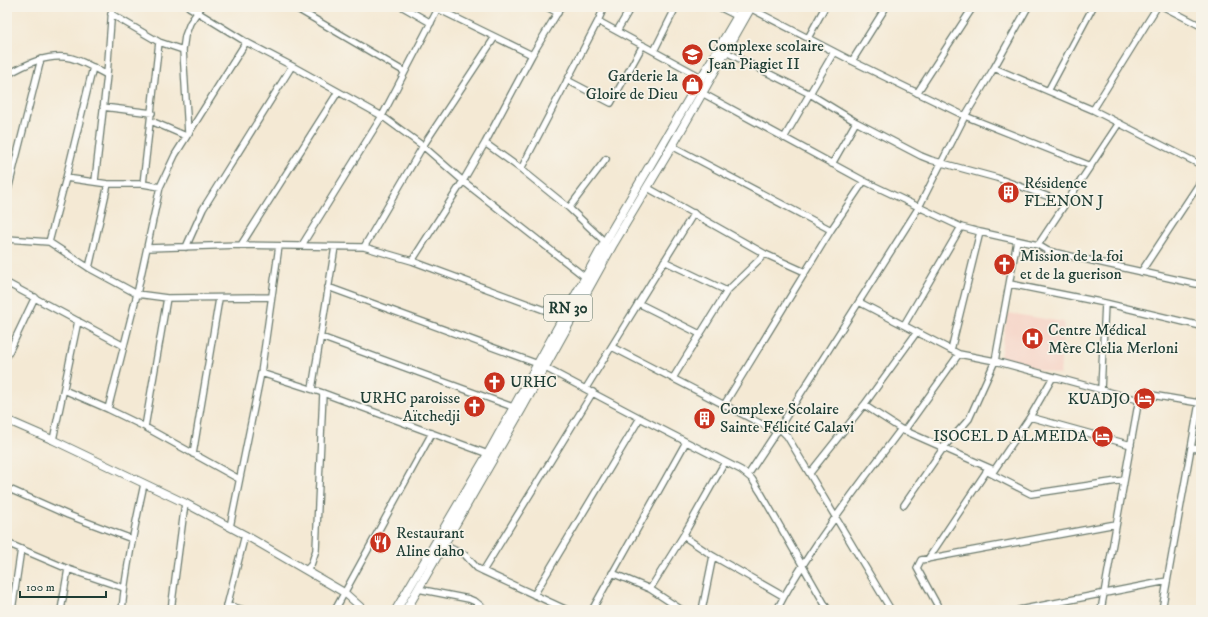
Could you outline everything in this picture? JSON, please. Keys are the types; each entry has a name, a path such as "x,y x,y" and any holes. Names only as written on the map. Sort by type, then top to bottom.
{"main road":[{"name":"RN 30","path":"396,610 488,454 513,407 542,365 563,317 585,277 653,162 701,76 737,16 748,7"},
{"name":"RN 30","path":"406,610 444,545 542,365 648,188 726,52 748,7"}],"street":[{"path":"95,181 107,76 112,7"},
{"path":"189,7 246,42 382,116 423,146 463,181 585,277"},
{"path":"187,135 183,50 185,36 190,23 201,7"},
{"path":"294,7 405,72"},
{"path":"403,7 431,23"},
{"path":"547,7 558,13"},
{"path":"412,261 463,181 532,55 561,7"},
{"path":"520,169 598,21 602,12 602,7"},
{"path":"617,31 631,7"},
{"path":"654,51 676,7"},
{"path":"719,7 737,16"},
{"path":"748,7 834,52 966,116 1091,166"},
{"path":"808,38 825,7"},
{"path":"852,61 886,7"},
{"path":"917,93 973,7"},
{"path":"748,475 919,207 966,116 1028,7"},
{"path":"1048,91 1093,7"},
{"path":"1093,110 1157,7"},
{"path":"1164,7 1201,26"},
{"path":"302,245 382,116 439,8 532,55"},
{"path":"112,14 159,42 183,50"},
{"path":"598,21 701,76"},
{"path":"364,247 423,146 495,37"},
{"path":"143,184 159,42"},
{"path":"108,409 137,294 160,187 169,166 187,135 246,42"},
{"path":"567,80 611,103 643,45"},
{"path":"726,52 810,94 856,122 921,156 1004,180 1066,203"},
{"path":"784,138 834,52"},
{"path":"7,75 40,59 54,56 71,58 93,67 107,76"},
{"path":"7,194 40,59"},
{"path":"186,247 203,209 292,66"},
{"path":"49,242 93,67"},
{"path":"994,68 1093,110 1201,165"},
{"path":"241,245 338,92"},
{"path":"702,93 864,181 961,226 980,232 1038,245 1048,251 1201,285"},
{"path":"103,107 152,113"},
{"path":"151,121 187,135"},
{"path":"832,164 856,122"},
{"path":"1038,245 1119,123"},
{"path":"485,143 569,208 605,242"},
{"path":"672,146 831,230"},
{"path":"569,208 606,159"},
{"path":"66,178 108,184 143,184 160,187"},
{"path":"724,404 831,230 864,181"},
{"path":"1141,272 1201,181"},
{"path":"90,268 108,184"},
{"path":"648,188 765,254 805,272"},
{"path":"586,388 694,213"},
{"path":"904,325 961,226"},
{"path":"951,350 980,232"},
{"path":"7,239 49,242 90,268 137,294 166,298 219,299 271,297"},
{"path":"904,505 944,447 969,419 995,361 1017,241"},
{"path":"147,248 241,245 364,247 412,261 563,317"},
{"path":"230,527 261,373 279,246"},
{"path":"312,389 335,247"},
{"path":"673,378 727,291 765,254"},
{"path":"664,260 727,291"},
{"path":"7,283 124,346"},
{"path":"1010,284 1105,303 1201,326"},
{"path":"328,287 542,365 748,475 761,493 828,610"},
{"path":"7,356 35,297"},
{"path":"145,427 166,298"},
{"path":"193,454 219,299"},
{"path":"859,302 959,354 995,361 1139,400"},
{"path":"638,303 700,334"},
{"path":"1101,390 1105,303"},
{"path":"53,440 78,321"},
{"path":"810,473 864,405 917,332"},
{"path":"321,337 513,407"},
{"path":"612,347 788,436 891,610"},
{"path":"777,610 783,596 836,516 903,430 959,354"},
{"path":"261,373 312,389 488,454"},
{"path":"928,559 1030,417 1053,377"},
{"path":"64,390 145,427 239,479"},
{"path":"483,571 593,392"},
{"path":"1162,610 1200,405 1201,392"},
{"path":"307,569 311,564 316,550 323,393"},
{"path":"1101,610 1140,393 1200,405"},
{"path":"864,405 903,430 944,447 1031,494 1124,480"},
{"path":"1030,417 1130,445"},
{"path":"534,595 640,418"},
{"path":"7,420 53,440 185,503 307,569 345,593 364,610"},
{"path":"335,610 432,433"},
{"path":"592,610 686,442"},
{"path":"1191,448 1201,449"},
{"path":"650,589 683,536 725,462"},
{"path":"122,610 132,539 144,484"},
{"path":"7,488 68,515 132,539"},
{"path":"171,610 185,503"},
{"path":"940,610 917,568 921,560 1116,524"},
{"path":"244,610 226,608 245,535"},
{"path":"683,536 713,556 783,596"},
{"path":"7,543 68,569 124,588"},
{"path":"444,545 465,555 477,568 566,610"},
{"path":"12,610 22,549"},
{"path":"702,610 713,556"},
{"path":"61,610 68,569"},
{"path":"612,573 650,589 682,610"},
{"path":"1019,610 1167,581"},
{"path":"418,589 469,599 476,602 486,610"}],"shaded area":[{"name":"Centre Médical Mère Clelia Merloni","path":"1008,313 1064,322 1060,375 1003,360 1000,356"}],"place":[{"name":"Complexe scolaire Jean Piagiet II","path":"693,55"},
{"name":"Garderie la Gloire de Dieu","path":"693,85"},
{"name":"Résidence FLENON J","path":"1009,192"},
{"name":"Mission de la foi et de la guerison","path":"1005,265"},
{"name":"Centre Médical Mère Clelia Merloni","path":"1033,339"},
{"name":"URHC","path":"494,382"},
{"name":"KUADJO","path":"1145,399"},
{"name":"URHC paroisse Aïtchedji","path":"475,407"},
{"name":"Complexe Scolaire Sainte Félicité Calavi","path":"704,418"},
{"name":"ISOCEL D ALMEIDA","path":"1103,436"},
{"name":"Restaurant Aline daho","path":"380,542"}]}
